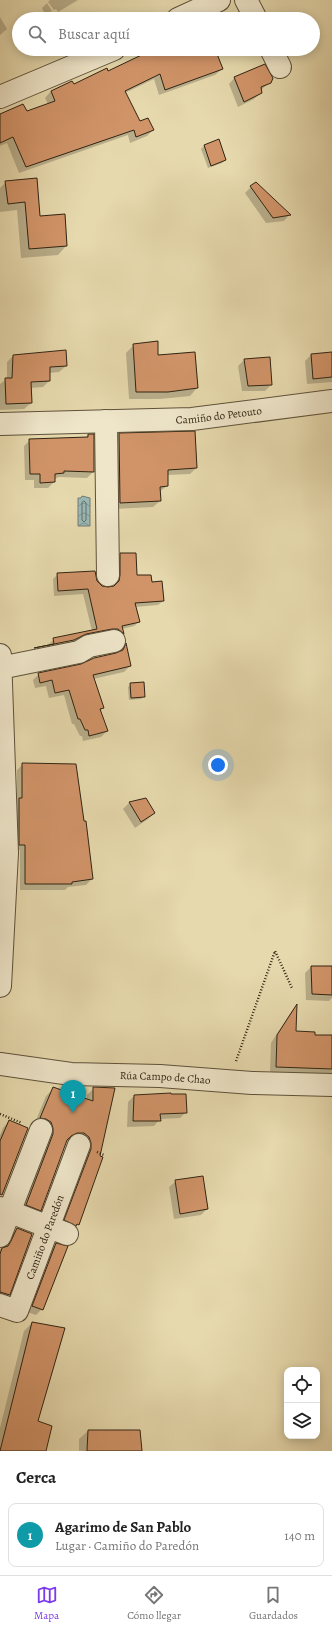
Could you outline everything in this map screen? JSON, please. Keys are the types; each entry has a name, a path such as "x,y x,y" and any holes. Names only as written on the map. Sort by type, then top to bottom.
{"street":[{"path":"193,12 219,0"},
{"path":"246,0 252,12"},
{"path":"0,97 97,56"},
{"name":"Camiño do Petouto","path":"0,424 192,419 332,401"},
{"path":"106,421 108,576"},
{"path":"0,668 79,652 89,646 114,641"},
{"path":"0,655 7,853 0,986"},
{"name":"Rúa Campo de Chao","path":"0,1064 71,1074 160,1076 252,1083 332,1085"},
{"path":"0,1236 5,1209 41,1130"},
{"name":"Camiño do Paredón","path":"0,1305 17,1311 58,1230 79,1146"},
{"path":"5,1209 58,1230"}],"path":[{"path":"252,1083 234,1068 275,951 292,988"}],"water":[{"path":"82,496 90,498 90,526 78,526 78,498 81,498"}],"building":[{"path":"139,56 218,56 223,69 165,90 160,74 125,91 140,121 148,118 154,130 136,137 134,130 26,167 13,137 0,143 0,114 23,104 27,111 55,101 51,91 72,81 74,84 107,68 108,71"},
{"path":"265,64 273,78 271,83 261,87 262,93 244,102 234,77"},
{"path":"219,139 226,160 211,166 204,145"},
{"path":"37,178 40,216 65,214 67,246 29,249 25,202 8,204 5,181"},
{"path":"256,182 291,215 273,218 250,186"},
{"path":"158,341 158,355 195,352 198,388 168,392 136,392 133,344"},
{"path":"66,350 67,366 50,367 50,381 31,382 32,403 6,404 5,378 12,378 13,355"},
{"path":"332,352 332,377 313,379 311,354"},
{"path":"270,357 272,385 248,386 244,359"},
{"path":"195,431 197,468 168,470 168,486 160,487 161,501 120,503 119,433"},
{"path":"88,434 94,434 94,472 64,471 64,473 55,474 55,482 40,483 40,474 30,474 29,439 88,437"},
{"path":"120,553 136,553 137,575 151,575 152,582 162,581 164,601 135,603 140,622 122,626 124,634 118,629 112,629 86,634 74,640 54,644 53,638 97,629 88,589 58,591 57,573 95,571 97,581 102,586 114,586 119,581"},
{"path":"126,643 131,666 93,675 104,708 100,709 108,731 89,736 88,730 85,730 80,719 78,719 69,690 55,693 52,680 40,683 38,673 81,664 94,658 116,653 123,650"},
{"path":"144,682 145,697 131,698 130,683"},
{"path":"22,763 76,764 84,821 86,821 93,879 72,882 72,884 25,884 25,845 19,845 19,798 22,798"},
{"path":"146,798 155,813 141,822 129,802"},
{"path":"311,966 332,966 332,995 312,994"},
{"path":"297,1004 296,1031 315,1032 315,1035 332,1035 332,1069 276,1067 277,1035"},
{"path":"53,1087 93,1101 93,1087 115,1088 100,1156 103,1157 79,1225 77,1224 76,1226 64,1220 91,1149 89,1137 84,1133 77,1133 67,1140 41,1211 26,1205 53,1134 51,1122 40,1118"},
{"path":"171,1093 186,1094 187,1113 160,1114 161,1121 133,1121 134,1095"},
{"path":"9,1120 28,1128 2,1195 0,1194 0,1141"},
{"path":"203,1176 208,1209 180,1214 175,1180"},
{"path":"17,1228 32,1234 10,1295 0,1292 0,1254 2,1248 8,1246"},
{"path":"56,1243 68,1246 43,1310 32,1306"},
{"path":"32,1322 65,1328 38,1421 52,1426 46,1451 0,1451"},
{"path":"88,1430 140,1430 142,1451 87,1451"}],"place":[{"name":"Agarimo de San Pablo","path":"73,1113"}]}
